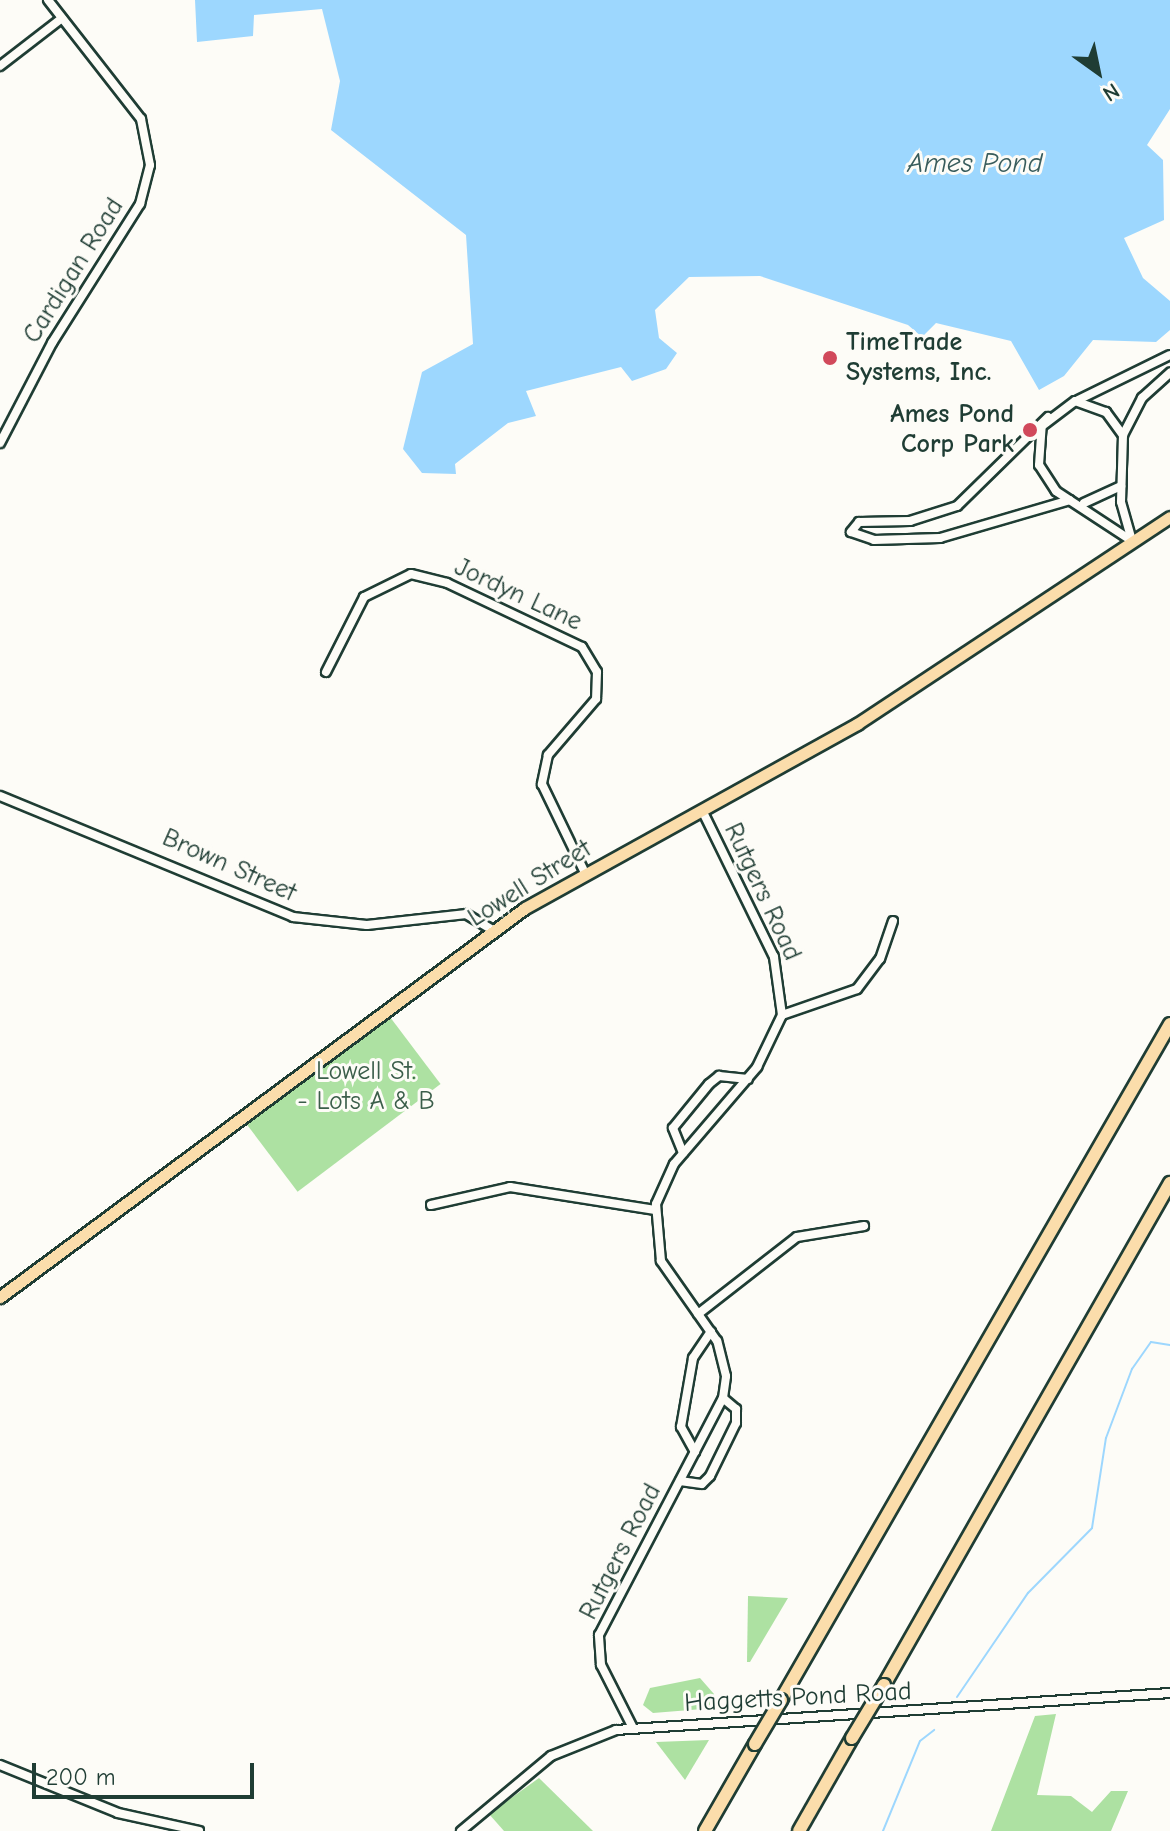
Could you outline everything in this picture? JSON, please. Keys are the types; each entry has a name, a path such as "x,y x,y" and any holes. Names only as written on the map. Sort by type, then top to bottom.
{"highway":[{"path":"705,1831 1170,1024"},
{"path":"799,1831 1170,1183"}],"main road":[{"name":"Lowell Street","path":"0,1297 493,930 585,873 877,711 1170,517"}],"street":[{"name":"Cardigan Road","path":"0,443 52,343 140,204 150,165 141,119 48,0"},
{"path":"0,66 62,18"},
{"path":"1121,486 1111,497 1074,501 940,538 874,540 851,532 859,522 910,521 957,506 1048,417 1170,355"},
{"path":"1132,541 1121,486 1123,435 1142,398 1170,373"},
{"path":"1075,401 1106,412 1123,435"},
{"path":"1048,417 1036,455 1049,483 1132,541"},
{"name":"Jordyn Lane","path":"326,672 364,597 411,574 447,583 582,647 598,675 595,704 548,755 542,784 585,873"},
{"name":"Brown Street","path":"0,796 293,917 367,925 466,914 493,930"},
{"name":"Rutgers Road","path":"633,1728 601,1665 599,1635 723,1398 726,1368 711,1331 661,1261 655,1210 663,1182 683,1153 748,1079 782,1015 774,957 702,810"},
{"path":"782,1015 857,989 880,959 893,921"},
{"path":"683,1153 673,1128 709,1084 719,1076 748,1079"},
{"path":"431,1205 510,1187 655,1210"},
{"path":"698,1314 797,1237 864,1226"},
{"path":"695,1452 681,1427 693,1358 711,1331"},
{"name":"Rutgers Road","path":"680,1481 702,1484 710,1476 736,1423 736,1409 723,1398"},
{"name":"Haggetts Pond Road","path":"461,1831 551,1756 633,1728 1170,1693"},
{"path":"0,1765 118,1813 199,1831"}],"green space":[{"name":"Lowell St. - Lots A & B","path":"390,1017 441,1084 298,1192 247,1125"},
{"path":"748,1596 788,1598 750,1662 747,1662"},
{"path":"700,1678 714,1694 715,1708 653,1713 643,1705 650,1688"},
{"path":"1056,1714 1037,1795 1071,1796 1092,1812 1111,1791 1128,1791 1111,1831 991,1831 1035,1716"},
{"path":"709,1740 685,1780 656,1742"},
{"path":"539,1778 593,1831 504,1831 489,1814"}],"water":[{"name":"Ames Pond","path":"195,0 1170,0 1170,109 1147,145 1163,160 1164,220 1124,238 1143,278 1170,301 1170,330 1156,342 1093,340 1064,376 1039,390 1011,341 936,323 922,337 908,325 760,276 689,277 655,310 659,338 677,353 666,369 632,381 621,367 526,391 536,416 508,423 455,464 456,474 422,473 403,449 422,372 473,344 466,235 331,130 340,81 322,9 254,15 253,36 197,42"}],"waterway":[{"path":"957,1697 1028,1593 1092,1528 1106,1438 1132,1369 1151,1342 1170,1345"},
{"path":"883,1831 920,1741 934,1730"}],"place":[{"name":"TimeTrade Systems, Inc.","path":"830,358"},
{"name":"Ames Pond Corp Park","path":"1030,430"}]}
